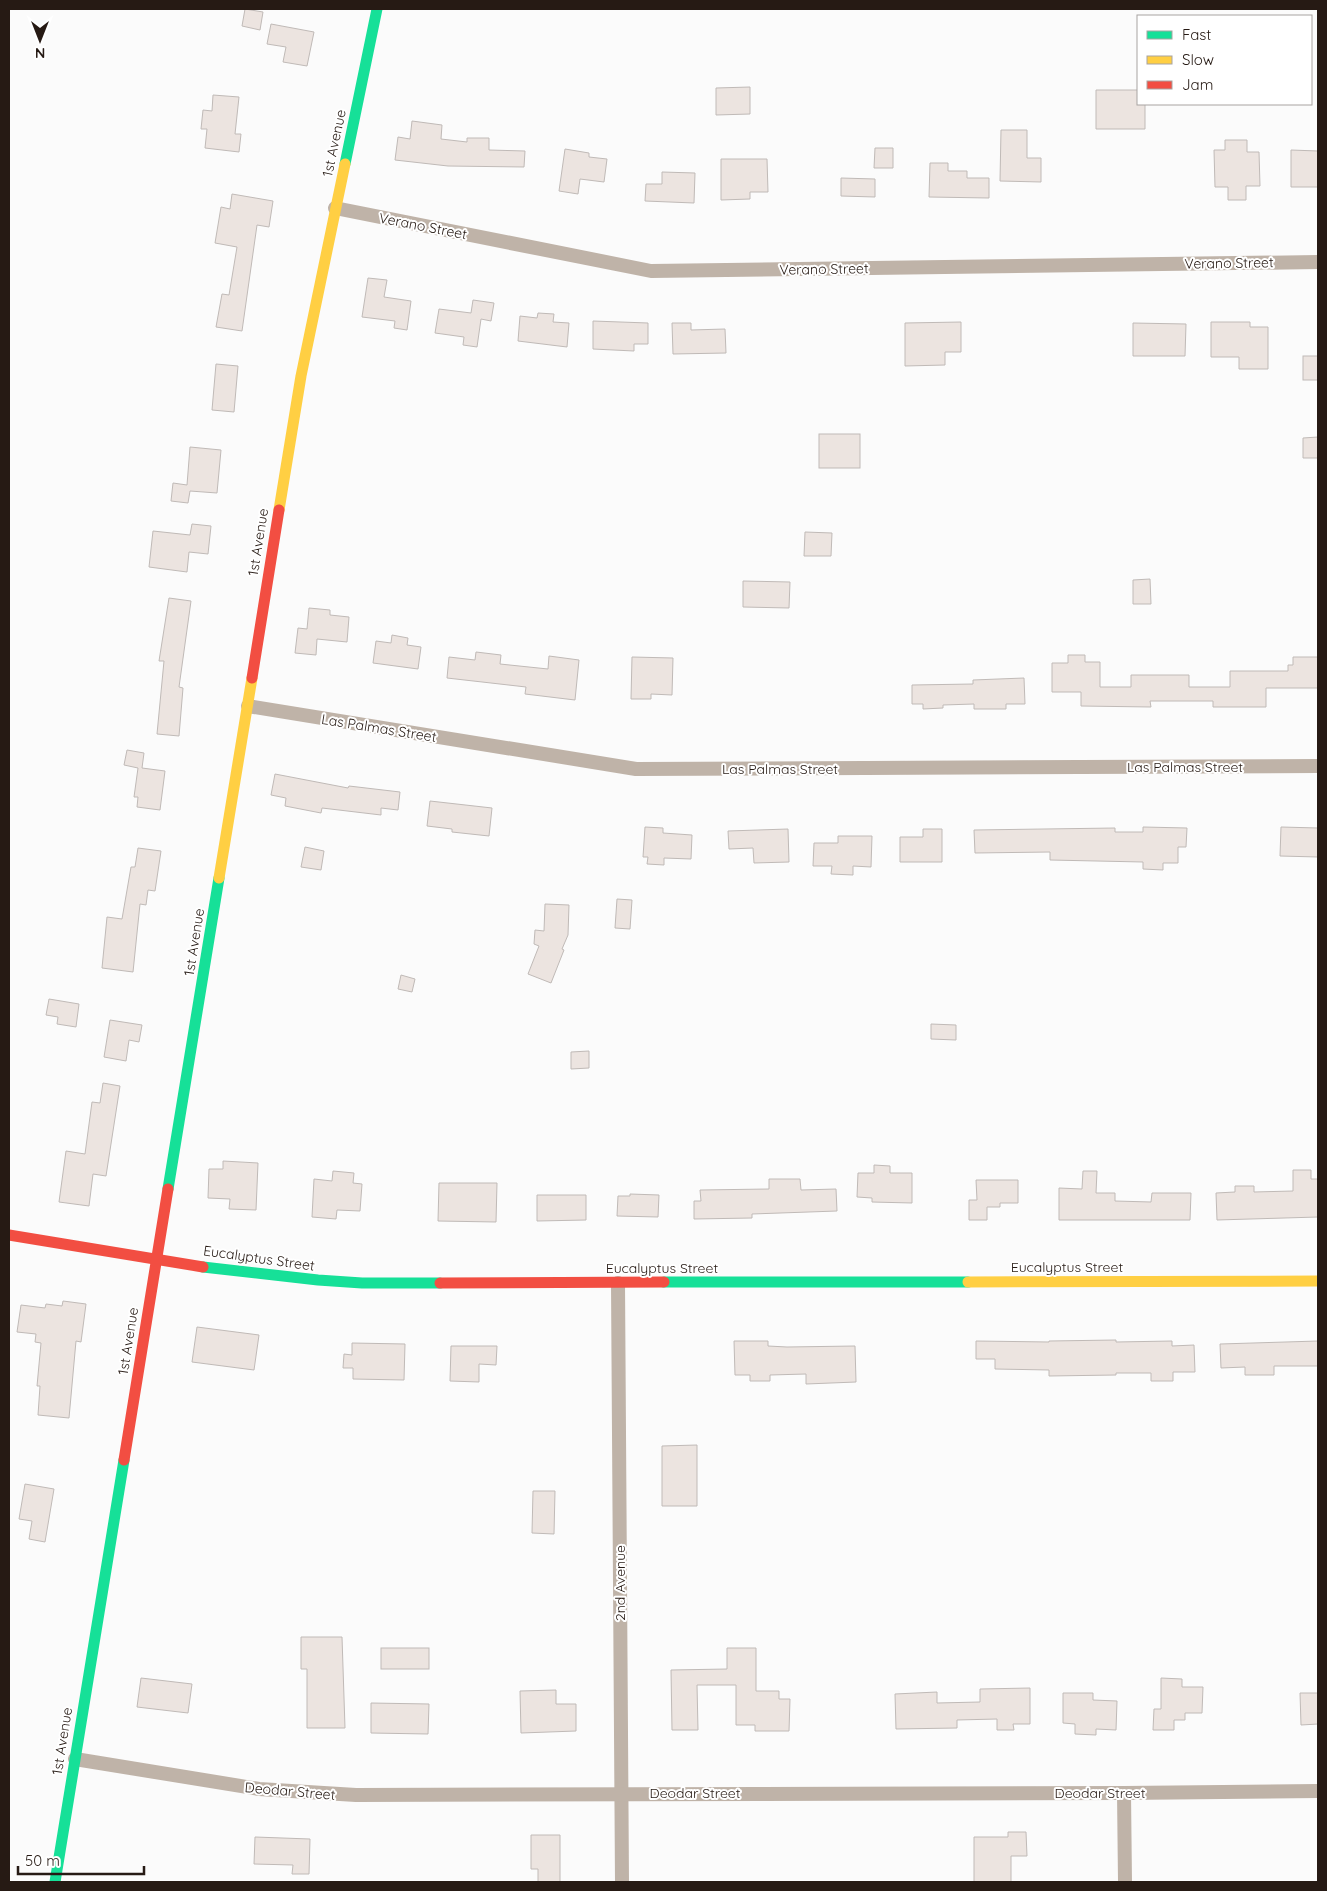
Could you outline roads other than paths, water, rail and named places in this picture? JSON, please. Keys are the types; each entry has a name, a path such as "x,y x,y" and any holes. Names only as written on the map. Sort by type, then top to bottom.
{"street":[{"name":"1st Avenue","path":"55,1882 300,385 377,9"},
{"name":"Verano Street","path":"335,208 650,271 1318,262"},
{"name":"Las Palmas Street","path":"248,706 636,769 1318,766"},
{"name":"Eucalyptus Street","path":"9,1235 157,1259 326,1282 403,1284 1318,1281"},
{"name":"2nd Avenue","path":"618,1283 622,1882"},
{"name":"Deodar Street","path":"75,1759 219,1784 293,1792 356,1795 1124,1794 1318,1791"},
{"path":"1124,1794 1125,1882"}]}
